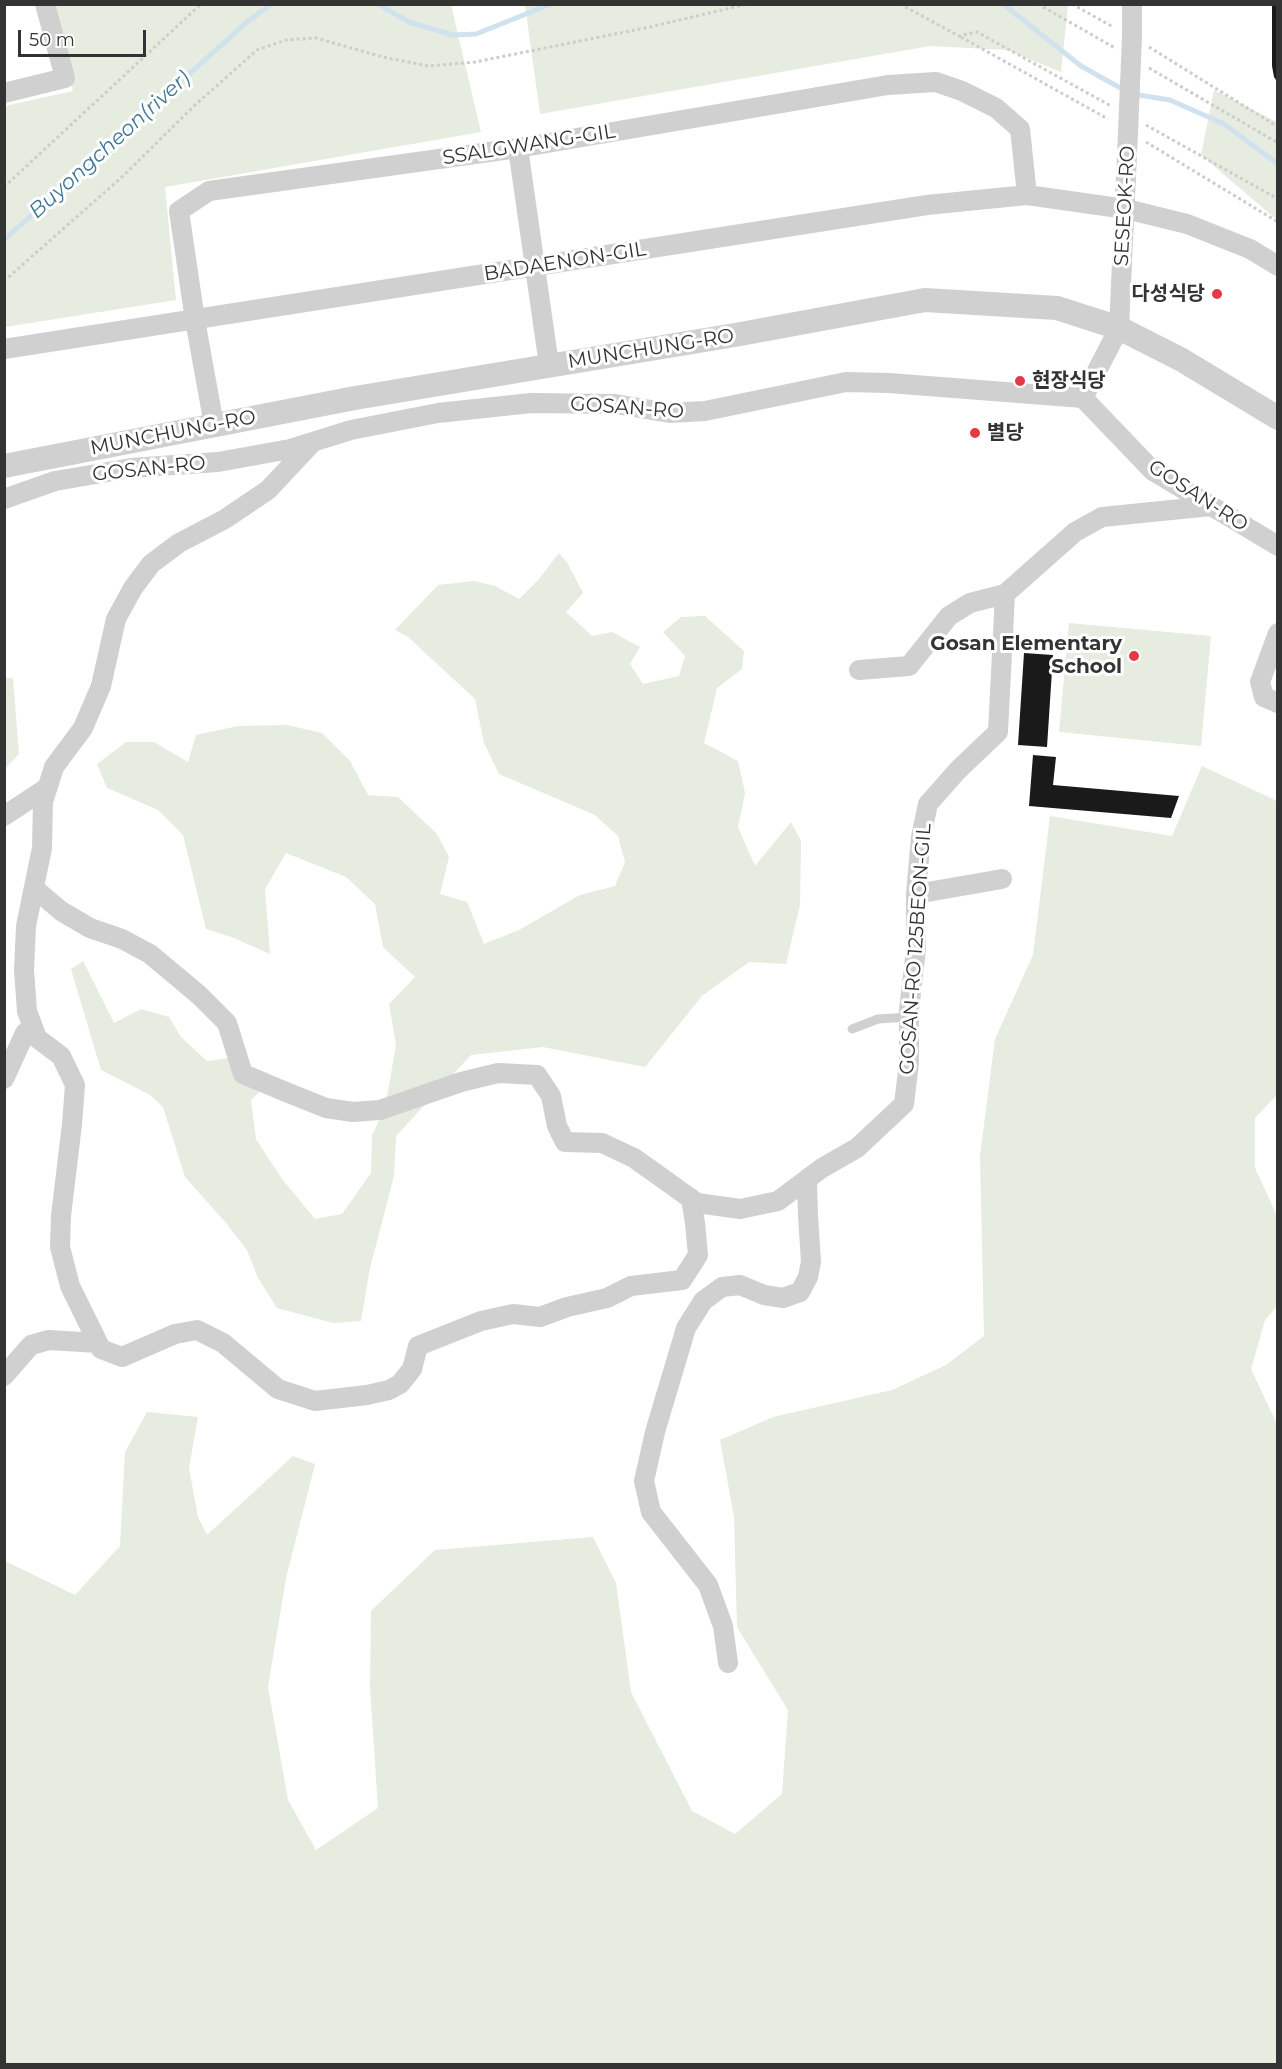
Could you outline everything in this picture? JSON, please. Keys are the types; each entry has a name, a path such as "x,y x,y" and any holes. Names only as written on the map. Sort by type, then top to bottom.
{"street":[{"path":"4,93 65,78 45,4"},
{"name":"SESEOK-RO","path":"1083,398 1119,328 1126,208 1138,132 1132,44 1132,4"},
{"name":"SSALGWANG-GIL","path":"214,425 195,320 179,211 209,191 518,148 888,85 936,82 962,91 996,108 1020,129 1028,195"},
{"path":"518,148 549,366"},
{"name":"BADAENON-GIL","path":"4,349 927,205 1028,195 1126,208 1187,224 1250,249 1278,266"},
{"name":"MUNCHUNG-RO","path":"4,466 355,398 735,335 926,300 1057,308 1119,328 1182,360 1278,418"},
{"name":"GOSAN-RO","path":"4,499 55,481 130,468 218,462 290,449 351,430 450,412 531,403 615,404 670,414 705,411 846,382 985,389 1083,398 1153,471 1278,546"},
{"path":"313,442 268,490 225,519 179,543 151,564 133,588 116,620 101,686 83,728 54,767 43,802 42,848 26,926 24,970 27,1011 37,1038 61,1056 75,1085 60,1246 70,1286 98,1343 101,1348 122,1357 175,1334 197,1330 223,1343 278,1389 315,1401 389,1390 400,1384 412,1369 418,1346 481,1321 513,1314 540,1317 567,1307 607,1298 631,1286 682,1280 698,1255 691,1198"},
{"path":"859,670 909,666 949,616 970,603 1005,594 1075,532 1101,518 1211,506"},
{"name":"GOSAN-RO 125BEON-GIL","path":"34,888 61,911 90,928 122,939 150,954 199,995 227,1023 243,1074 326,1108 353,1112 380,1110 461,1082 498,1072 537,1075 551,1096 557,1126 566,1142 602,1143 634,1158 697,1203 740,1209 778,1201 822,1167 857,1148 904,1104 909,1063 909,1017 916,949 916,894 921,837 928,804 958,770 998,732 1005,594"},
{"path":"1278,633 1260,682 1264,697 1278,703"},
{"path":"4,816 48,787"},
{"path":"916,894 1002,879"},
{"path":"4,1079 25,1033 33,1027"},
{"path":"728,1663 723,1626 708,1585 651,1512 644,1481 653,1441 686,1328 703,1301 722,1287 740,1286 764,1295 783,1298 800,1292 808,1277 811,1262 807,1179"},
{"path":"4,1376 31,1345 50,1340 98,1343"}],"lane":[{"path":"852,1029 878,1019 909,1017"}],"path":[{"path":"4,188 201,4"},
{"path":"4,281 122,177 195,105 257,51 286,40 316,38 383,57 428,66 475,62 650,27 747,4"},
{"path":"900,4 1108,119"},
{"path":"1038,4 1132,44 1278,127"},
{"path":"1072,4 1113,27"},
{"path":"959,36 977,32 1114,107"},
{"path":"1149,68 1278,143"},
{"path":"1138,132 1278,199"},
{"path":"1138,132 1278,222"}],"shaded area":[{"path":"525,4 1068,5 1061,72 1007,50 930,46 540,114"},
{"path":"54,5 451,5 481,132 165,187 176,300 5,327 5,106 73,91"},
{"path":"1214,90 1277,122 1277,220 1201,155"},
{"path":"559,553 568,564 583,593 566,612 592,636 612,632 640,647 630,664 643,684 679,676 685,656 663,632 681,617 705,616 744,651 742,669 717,688 704,743 738,761 745,793 738,827 755,866 791,822 801,841 800,905 786,964 749,962 702,996 645,1067 543,1047 471,1055 396,1136 394,1176 370,1268 361,1321 333,1323 277,1308 258,1278 247,1250 185,1177 163,1107 150,1095 101,1070 71,969 83,961 114,1023 141,1009 169,1017 181,1037 207,1061 228,1058 272,1080 251,1100 256,1139 282,1179 315,1219 342,1214 371,1173 372,1135 385,1108 396,1045 389,1004 415,977 383,947 375,904 346,877 286,853 265,889 270,954 234,938 206,929 183,835 158,810 107,788 97,764 126,742 154,742 188,762 196,735 238,726 287,725 322,733 350,761 368,795 398,797 437,834 449,857 440,894 467,902 484,944 519,930 580,895 615,886 625,862 618,836 595,815 499,774 484,743 475,699 408,637 395,630 438,585 474,581 495,586 519,599 539,579"},
{"path":"1069,623 1211,636 1201,746 1059,732"},
{"path":"5,678 13,678 19,754 5,769"},
{"path":"1202,766 1277,801 1277,1095 1255,1118 1255,1168 1277,1216 1278,1305 1265,1320 1251,1369 1278,1426 1277,2064 5,2064 5,1561 75,1595 120,1546 125,1452 147,1412 198,1417 189,1468 198,1517 207,1535 293,1456 315,1464 286,1578 268,1687 288,1800 316,1850 378,1808 370,1687 371,1611 435,1550 593,1537 616,1583 631,1692 692,1811 735,1834 782,1794 788,1710 737,1627 734,1517 720,1440 773,1417 892,1390 946,1365 984,1336 980,1156 995,1039 1033,955 1050,816 1172,836"}],"building":[{"path":"1272,4 1278,4 1278,83 1272,66"},
{"path":"1024,653 1053,655 1047,747 1018,745"},
{"path":"1033,755 1056,757 1053,785 1179,796 1171,818 1029,806"}],"waterway":[{"name":"Buyongcheon(river)","path":"4,240 246,23 271,4"},
{"name":"Buyongcheon(river)","path":"378,4 409,22 453,35 476,34 551,4"},
{"name":"Buyongcheon(river)","path":"1003,4 1081,66 1124,90"},
{"name":"Buyongcheon(river)","path":"1132,94 1170,100 1224,124 1278,164"}],"place":[{"name":"다성식당","path":"1217,294"},
{"name":"현장식당","path":"1020,381"},
{"name":"별당","path":"975,433"},
{"name":"Gosan Elementary School","path":"1134,656"}]}
